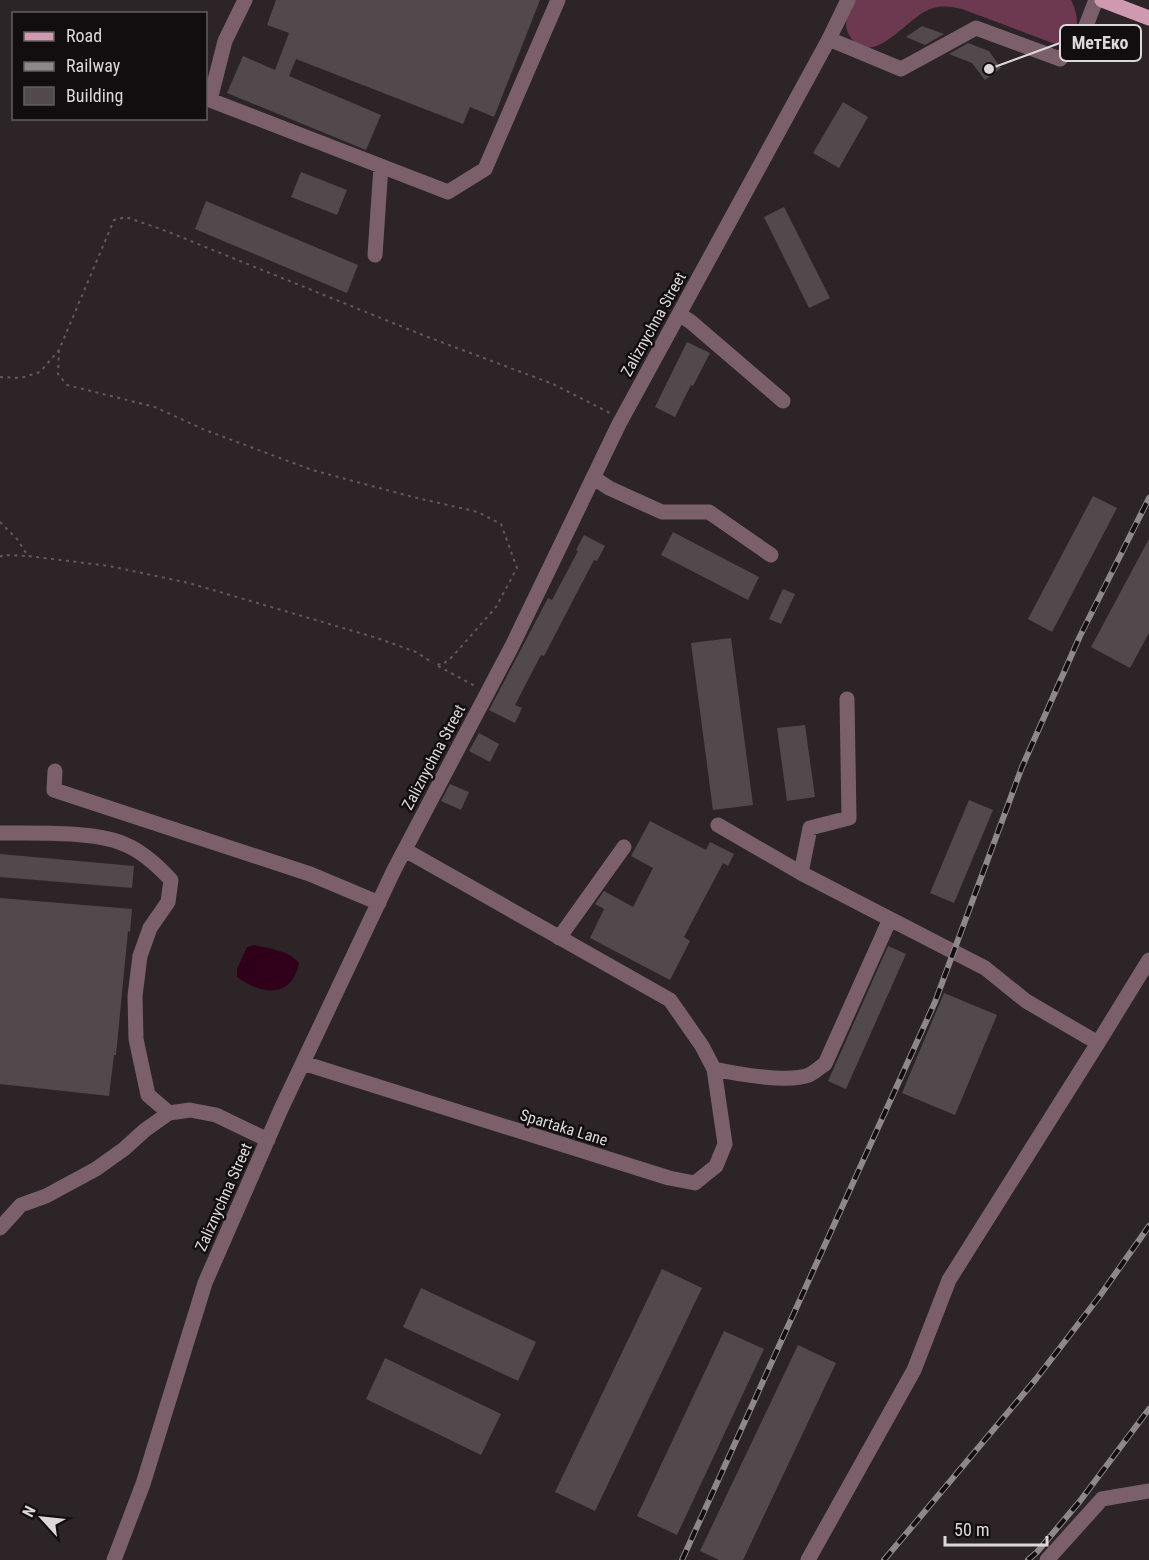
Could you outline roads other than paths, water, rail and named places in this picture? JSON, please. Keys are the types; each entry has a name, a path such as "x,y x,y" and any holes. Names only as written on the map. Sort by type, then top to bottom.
{"main road":[{"path":"1102,0 1149,18"}],"street":[{"path":"244,0 225,41 210,100 448,192 486,169 558,0"},
{"name":"Zaliznychna Street","path":"114,1560 143,1484 205,1283 303,1063 405,850 489,689 619,424 829,39 848,0"},
{"path":"829,39 901,69 976,28 1060,59 1082,36 1096,0"},
{"path":"375,255 381,166"},
{"path":"679,314 783,401"},
{"path":"594,478 609,488 662,512 709,512 771,555"},
{"path":"801,873 810,828 849,818 847,699"},
{"path":"54,771 54,790 310,873 379,903"},
{"path":"718,825 801,873 985,968 1026,1001 1098,1043"},
{"path":"0,833 103,837 126,844 157,865 171,880 168,902 150,928 140,956 135,996 136,1039 148,1095 169,1113"},
{"path":"559,938 624,847"},
{"path":"405,850 670,1000 702,1046 714,1069 747,1076 809,1075 825,1064 890,919"},
{"path":"807,1560 914,1370 949,1280 1149,960"},
{"name":"Spartaka Lane","path":"303,1063 669,1178 695,1183 716,1166 725,1144 714,1069"},
{"path":"0,1228 21,1205 46,1196 96,1169 169,1113 189,1110 216,1115 268,1140"},
{"path":"1047,1560 1102,1498 1149,1491"}],"railway":[{"path":"682,1560 935,1002 1022,767 1080,636 1149,498"},
{"path":"884,1560 1036,1379 1099,1297 1149,1226"},
{"path":"1028,1560 1080,1501 1149,1409"}],"place":[{"name":"МетЕко","path":"989,69"}]}
